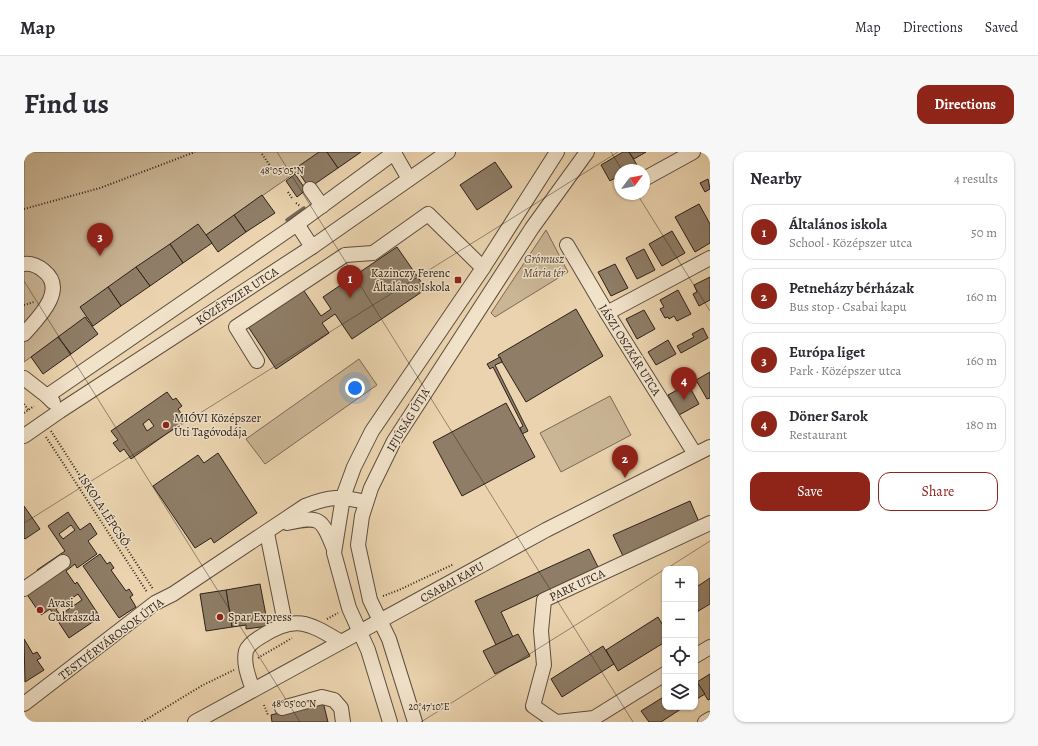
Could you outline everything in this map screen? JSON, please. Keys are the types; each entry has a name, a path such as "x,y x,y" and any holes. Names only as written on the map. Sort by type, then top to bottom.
{"street":[{"path":"311,209 394,152 409,179"},
{"name":"KÖZÉPSZER UTCA","path":"24,436 312,247 448,152"},
{"name":"IFJÚSÁG ÚTJA","path":"390,722 368,650 349,608 334,549 344,497 354,467 372,431 483,268 557,152"},
{"name":"IFJÚSÁG ÚTJA","path":"415,722 389,639 370,600 358,545 362,516 366,502 371,488 394,441 532,228 586,152"},
{"path":"650,176 694,152"},
{"path":"310,189 311,209"},
{"name":"KÖZÉPSZER UTCA","path":"47,396 297,224 311,209"},
{"path":"257,361 236,327 345,255 373,253 428,214 483,268"},
{"path":"297,224 312,247"},
{"name":"JÁSZI OSZKÁR UTCA","path":"567,245 607,313 695,454"},
{"path":"607,313 710,258"},
{"path":"24,334 40,316 52,297 53,285 47,273 37,265 25,262"},
{"path":"24,378 47,396 60,411"},
{"name":"CSABAI KAPU","path":"195,722 546,530 710,447"},
{"name":"TESTVÉRVÁROSOK ÚTJA","path":"24,704 157,602 173,594 281,524 305,506 322,499 344,497 366,502"},
{"name":"TESTVÉRVÁROSOK ÚTJA","path":"281,524 308,518 315,520 323,524 334,549"},
{"name":"PARK UTCA","path":"662,676 594,718 557,722 533,706 544,665 541,631 544,600 710,523"},
{"path":"267,533 284,623"},
{"path":"24,589 63,562"},
{"path":"253,690 246,665 247,649 269,631 284,623 303,623 341,642"},
{"path":"698,654 710,648"},
{"path":"282,708 322,697 334,700 341,708 343,722"},
{"path":"705,722 710,718"}],"path":[{"path":"24,208 100,188 195,152"},
{"path":"262,154 272,170"},
{"path":"288,192 292,198"},
{"path":"296,203 311,209"},
{"path":"24,404 28,410"},
{"path":"24,413 34,406"},
{"path":"42,424 157,602"},
{"name":"ISKOLA LÉPCSŐ","path":"42,424 91,509 157,602"},
{"path":"370,600 399,590 458,562"},
{"path":"142,722 203,685 246,665 312,627 349,608"},
{"path":"264,705 268,715"}],"green space":[{"path":"24,152 325,152 24,362"},
{"name":"Grómusz Mária tér","path":"546,230 568,272 495,317 491,313"},
{"path":"359,359 377,385 265,464 246,439"},
{"path":"610,396 631,435 561,472 540,433"}],"building":[{"path":"319,152 327,152 338,168 309,188 296,168"},
{"path":"327,152 361,152 338,168"},
{"path":"623,152 629,152 636,164 614,164 614,179 610,181 601,165"},
{"path":"629,152 646,152 634,159"},
{"path":"495,162 512,187 477,210 460,185"},
{"path":"295,174 306,190 297,197 286,181"},
{"path":"708,179 710,189 705,192 700,183"},
{"path":"262,195 275,213 246,232 234,215"},
{"path":"699,204 710,224 710,243 695,252 675,217"},
{"path":"234,215 246,232 218,252 206,235"},
{"path":"198,224 212,243 183,263 170,244"},
{"path":"672,231 685,253 662,266 649,244"},
{"path":"170,244 183,263 150,286 136,267"},
{"path":"397,247 426,289 352,339 335,314 322,323 329,333 276,369 247,325 302,288 321,316 331,309 323,297"},
{"path":"644,249 655,270 637,279 626,258"},
{"path":"615,264 628,288 611,296 598,272"},
{"path":"136,267 150,286 121,306 108,287"},
{"path":"710,277 710,300 699,306 693,294 697,292 694,285"},
{"path":"108,287 121,306 93,326 80,307"},
{"path":"678,290 691,314 677,321 674,316 669,319 668,317 665,318 660,309 664,307 660,300"},
{"path":"576,309 603,356 526,402 498,355"},
{"path":"644,310 655,329 637,339 626,319"},
{"path":"85,317 98,334 71,354 58,337"},
{"path":"703,328 708,338 681,353 677,346 694,337 692,334"},
{"path":"58,337 71,354 43,374 31,357"},
{"path":"668,340 676,354 656,365 648,352"},
{"path":"500,357 502,362 495,365 528,431 522,434 520,428 523,426 493,367 490,369 487,364"},
{"path":"710,372 710,398 707,399 696,380"},
{"path":"688,384 699,404 679,415 668,395"},
{"name":"MIÓVI Középszer Úti Tagóvodája","path":"167,392 173,400 176,398 182,406 178,409 186,420 131,459 124,449 120,452 113,443 118,440 111,431","holes":["149,419 154,426 147,431 143,424"]},
{"path":"506,403 535,457 462,496 433,442"},
{"path":"218,453 257,513 214,543 211,538 195,548 153,486 198,455 204,463"},
{"path":"690,501 699,522 623,556 613,535"},
{"path":"24,506 40,529 25,539 24,538"},
{"path":"68,512 80,530 90,523 97,534 88,541 97,554 77,568 75,564 66,571 75,584 77,582 100,617 69,638 50,609 41,615 26,593 44,581 37,570 65,551 48,526","holes":["71,525 75,530 63,539 59,534","78,594 82,600 60,615 56,609"]},
{"path":"589,549 598,567 501,612 513,637 496,645 475,601"},
{"path":"100,554 107,564 110,562 114,568 111,570 126,591 129,589 133,595 130,597 136,607 119,618 83,566"},
{"path":"710,578 710,604 698,611 698,602 698,586"},
{"path":"260,584 268,626 246,629 246,625 232,627 226,590"},
{"path":"226,590 232,627 206,631 200,594"},
{"path":"658,617 662,624 662,644 618,671 606,650"},
{"path":"518,634 530,656 495,674 483,651"},
{"path":"24,639 33,654 37,652 41,658 37,660 44,670 25,682"},
{"path":"603,646 614,664 562,697 551,679"},
{"path":"710,674 710,699 708,700 698,681"},
{"path":"698,684 705,694 698,698"},
{"path":"662,698 662,710 679,710 661,722 649,722 641,711"},
{"path":"323,702 328,722 272,722 271,715"}],"waterway":[{"path":"287,220 304,208"}],"place":[{"name":"Európa liget","path":"100,256"},
{"name":"Kazinczy Ferenc Általános Iskola","path":"458,280"},
{"name":"Általános iskola","path":"350,298"},
{"name":"Döner Sarok","path":"684,400"},
{"name":"MIÓVI Középszer Úti Tagóvodája","path":"166,425"},
{"name":"Petneházy bérházak","path":"625,478"},
{"name":"Avasi Cukrászda","path":"40,610"},
{"name":"Spar Express","path":"220,617"}]}
